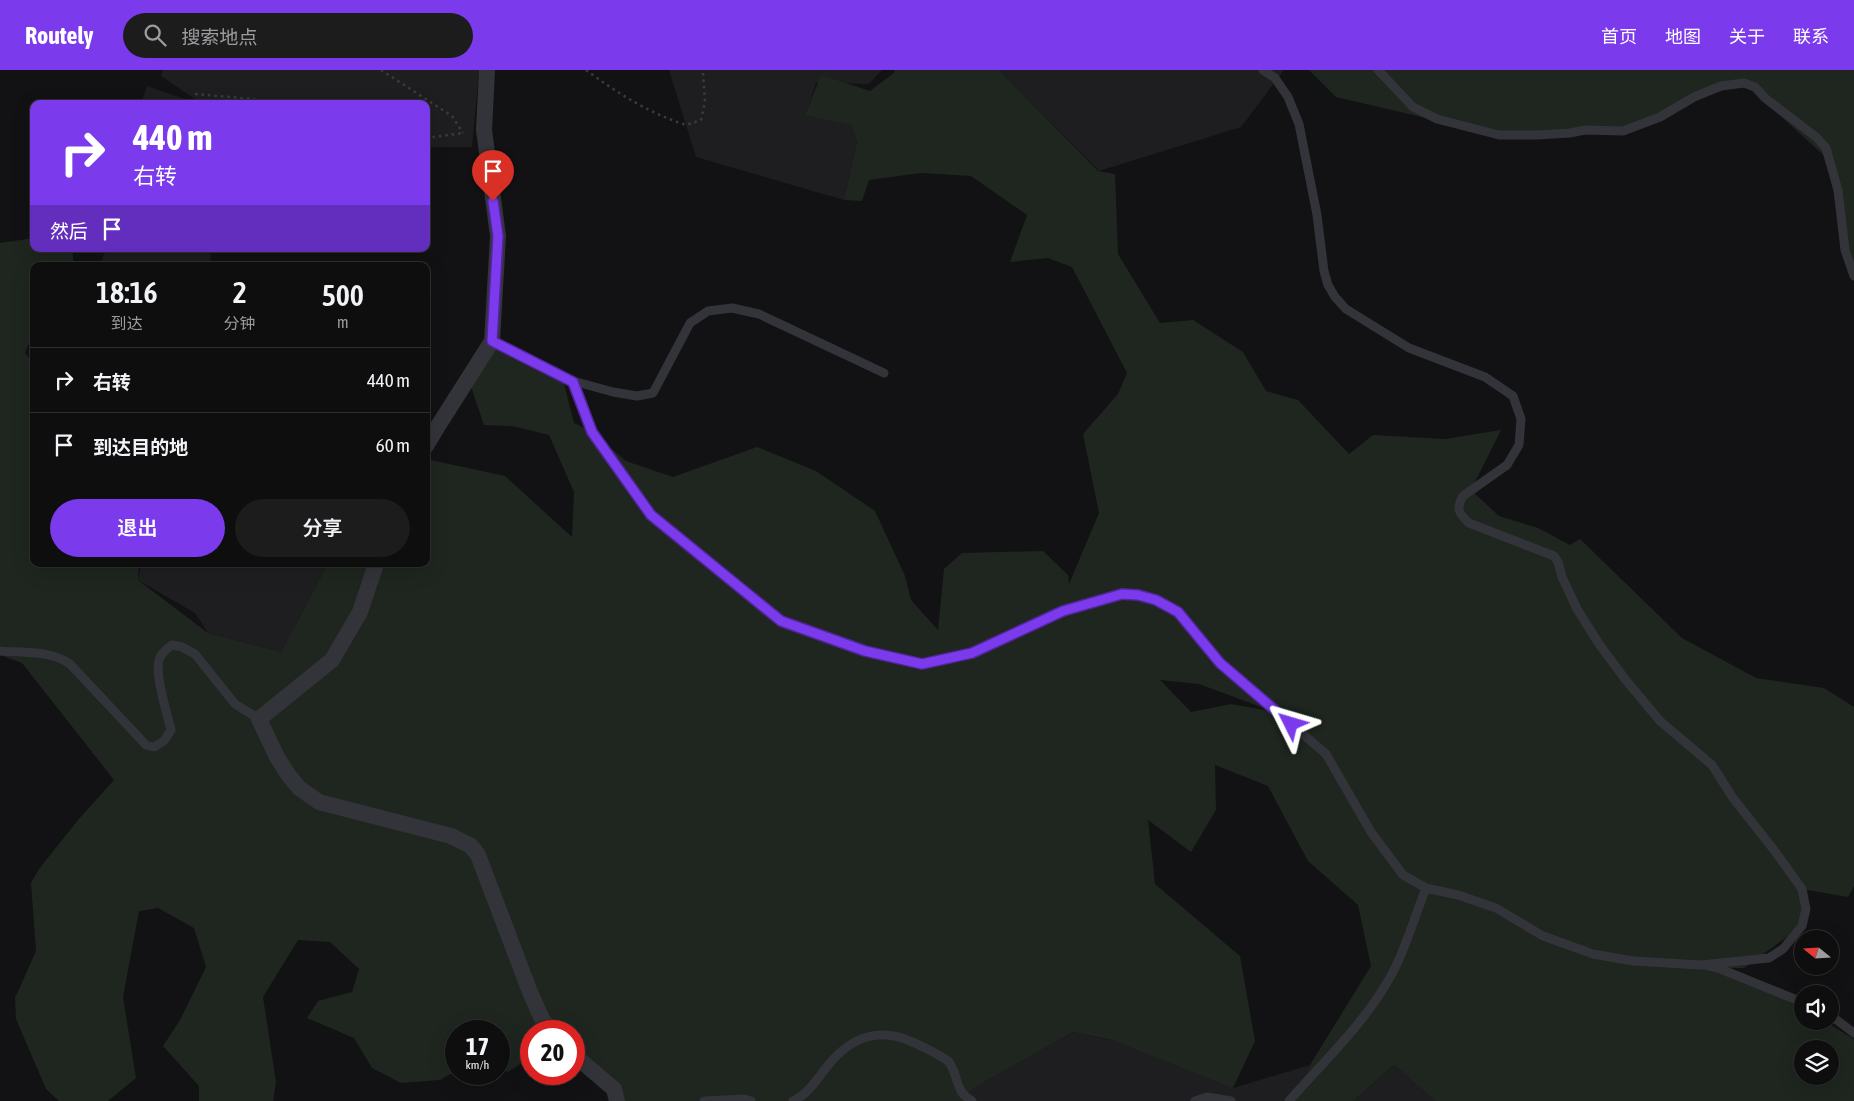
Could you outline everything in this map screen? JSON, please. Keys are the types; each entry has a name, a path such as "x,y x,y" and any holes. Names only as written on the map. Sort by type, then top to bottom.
{"street":[{"path":"430,439 492,341 498,236 484,130 487,70"},
{"path":"375,567 360,612 332,660 259,719 287,773 299,788 319,802 451,836 471,846 478,855 530,992 543,1020"},
{"path":"585,1065 614,1090 618,1101"}],"lane":[{"path":"1263,70 1275,78 1288,97 1298,124 1317,215 1324,271 1328,286 1335,297 1346,309 1409,348 1485,377 1513,396 1521,419 1520,445 1507,464 1463,496 1458,503 1459,512 1468,522 1554,556 1578,609 1599,644 1660,721 1712,765 1733,798 1802,889 1806,909 1802,926 1783,948 1768,958 1701,965"},
{"path":"1378,70 1413,107 1437,119 1499,135 1545,134 1585,130 1623,131 1660,117 1694,97 1721,86 1744,83 1755,87 1816,137 1826,148 1838,190 1845,250 1854,276"},
{"path":"492,341 573,382 637,396 653,393 690,323 708,311 732,308 759,314 884,372"},
{"path":"573,382 592,432 651,515 781,621 865,651 922,664 972,653 1063,611 1122,594 1138,595 1156,600 1178,612 1220,663 1326,754 1371,832 1403,875 1426,888 1496,908 1543,936 1593,954 1633,961 1701,965 1718,968 1794,999"},
{"path":"0,651 36,653 64,660 70,664 146,745 154,747 164,741 171,730 158,672 159,660 164,651 172,645 182,647 195,654 234,704 259,719"},
{"path":"1289,1101 1356,1025 1385,984 1394,970 1426,888"},
{"path":"1839,1022 1854,1033"},
{"path":"793,1101 802,1097 830,1063 849,1045 864,1038 881,1034 902,1037 949,1062 963,1094 972,1101"},
{"path":"1195,1101 1208,1097 1231,1101"},
{"path":"704,1101 744,1099 751,1101"}],"path":[{"path":"381,70 427,100"},
{"path":"586,70 623,96 686,126 701,120 705,102 703,73"},
{"path":"195,94 257,100"},
{"path":"430,102 452,116 463,133"},
{"path":"430,137 484,130"}],"shaded area":[{"path":"163,70 479,70 472,147 430,147 430,100 196,100 161,76"},
{"path":"669,70 882,70 869,84 816,83 806,114 848,116 857,142 844,200 696,157"},
{"path":"894,70 999,70 1098,171 1115,174 1118,254 1160,323 1193,320 1243,352 1266,391 1298,400 1349,454 1373,435 1445,439 1501,430 1471,490 1499,516 1538,528 1570,545 1580,539 1682,638 1756,678 1824,688 1854,707 1854,886 1848,897 1802,889 1802,926 1744,968 1720,968 1764,987 1794,1004 1794,1030 1839,1030 1854,1039 1854,1101 1435,1101 1394,1065 1353,1101 1295,1101 1310,1065 1371,966 1358,905 1308,861 1268,786 1215,765 1216,810 1191,852 1148,820 1155,884 1240,956 1255,1041 1233,1088 1112,1040 1073,1032 970,1090 966,1101 616,1101 585,1066 585,1020 520,1020 520,1064 510,1071 510,1020 445,1020 445,1077 440,1080 401,1083 372,1068 354,1038 307,1018 318,1001 352,992 359,969 330,942 298,940 263,997 276,1082 273,1101 199,1101 199,1086 163,1046 180,1020 206,967 194,928 158,908 139,911 123,997 136,1078 108,1101 59,1101 46,1089 16,1019 15,998 36,951 31,883 39,869 78,820 114,780 22,663 0,655 0,243 30,239 30,252 72,252 74,262 30,262 30,340 25,353 30,359 30,567 139,567 138,580 208,633 281,652 326,567 430,567 430,460 505,476 572,537 574,492 549,435 512,426 484,425 468,378 492,341 562,376 574,423 592,432 626,461 673,477 757,447 816,471 875,511 905,576 911,600 938,630 944,569 962,553 1043,551 1068,575 1069,584 1099,513 1083,434 1118,394 1127,373 1072,267 1048,258 1010,262 1027,215 971,176 921,173 869,180 862,201 844,200 857,142 851,125 805,115 821,75 870,91 895,72","holes":["1160,680 1199,684 1275,712 1231,704 1191,712"]},
{"path":"999,70 1284,70 1241,127 1099,171"},
{"path":"1309,70 1854,70 1854,275 1830,161 1744,83 1683,103 1623,131 1499,135 1336,97"},
{"path":"147,86 187,100 142,100"},
{"path":"105,252 210,252 211,262 101,262"},
{"path":"140,567 326,567 281,652 208,633 195,613 138,580"},
{"path":"1073,1032 1194,1058 1233,1088 1310,1065 1295,1101 966,1101 969,1090"},
{"path":"1394,1065 1435,1101 1353,1101"}],"route":[{"path":"493,201 498,236 492,341 573,382 592,432 651,515 781,621 865,651 922,664 972,653 1063,611 1122,594 1138,595 1156,600 1178,612 1220,663 1291,724"}]}
